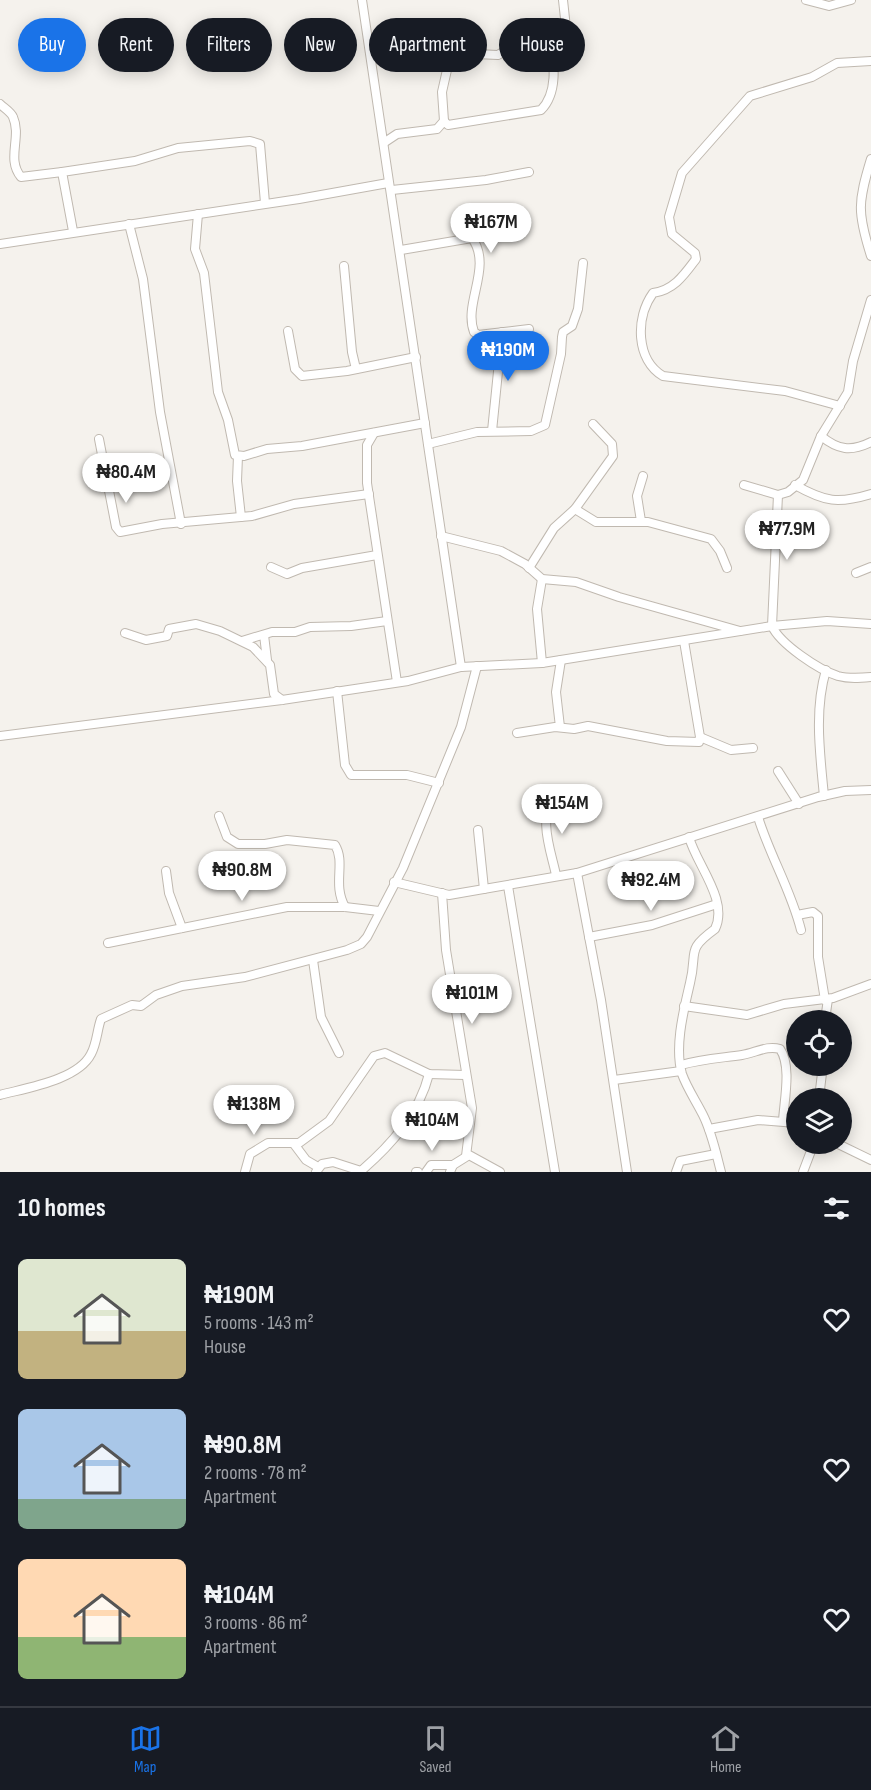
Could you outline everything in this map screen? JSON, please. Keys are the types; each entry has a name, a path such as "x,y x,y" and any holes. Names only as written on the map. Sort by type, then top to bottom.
{"street":[{"path":"362,0 401,250 454,634 461,657 461,667"},
{"path":"563,0 564,18"},
{"path":"806,0 829,6 851,0"},
{"path":"499,54 476,54 449,61 442,92 444,121 448,125 541,110 552,88 552,72"},
{"path":"840,406 785,391 663,376 652,370 649,363 642,342 641,324 653,293 663,292 681,280 696,259 695,253 672,234 669,217 682,173 706,144 750,96 812,77 837,63 871,61"},
{"path":"0,104 12,114 15,121 14,162 21,177 135,161 178,148 255,141 262,148 265,203"},
{"path":"385,142 397,134 437,129 444,121"},
{"path":"871,159 861,189 861,218 871,255"},
{"path":"62,172 73,231"},
{"path":"0,244 265,203 390,187 486,180 529,172"},
{"path":"861,189 871,189"},
{"path":"198,214 195,249 204,273 218,392 228,420 231,446 238,456 237,481 241,517"},
{"path":"129,224 143,279 162,422 181,524"},
{"path":"401,250 472,238 478,254 479,270 472,327 478,335 529,329"},
{"path":"428,444 492,431 531,430 545,425 561,354 562,337 574,323 578,309 583,264"},
{"path":"344,266 352,359 356,369"},
{"path":"744,485 778,495 803,480 821,436 840,406 852,381 853,361 871,300"},
{"path":"288,331 295,369 300,375 356,369 416,357"},
{"path":"492,431 502,332"},
{"path":"238,456 267,449 302,446 425,423"},
{"path":"529,568 554,528 575,509 613,456 612,444 593,424"},
{"path":"374,433 367,445 369,494 397,682"},
{"path":"358,435 367,445"},
{"path":"821,436 835,447 843,448 859,448 871,442"},
{"path":"99,439 117,530 124,532 144,527 241,517 294,504 369,494"},
{"path":"641,521 637,496 643,476"},
{"path":"795,485 816,497 832,501 842,502 871,494"},
{"path":"778,495 772,626 784,643 826,670 851,678 871,677"},
{"path":"575,509 596,522 641,521 711,539 720,550 727,568"},
{"path":"441,536 460,542 484,545 516,559 542,579 576,582 619,597 741,631"},
{"path":"271,567 281,574 287,574 302,568 377,555"},
{"path":"856,573 871,567"},
{"path":"542,579 537,609 542,663"},
{"path":"242,641 316,626 351,626 387,621"},
{"path":"0,736 282,700 397,682 461,667 542,663 772,626 827,621 871,624"},
{"path":"125,633 146,640 167,636 169,629 196,624 220,631 253,646 267,660"},
{"path":"264,635 274,694 282,700"},
{"path":"517,733 560,727 574,729 591,726 692,744 699,742 700,736 684,640"},
{"path":"461,657 474,666"},
{"path":"560,727 556,692 561,660"},
{"path":"0,1095 51,1082 80,1068 93,1052 101,1019 112,1013 132,1005 141,1006 156,995 182,986 245,977 313,960 361,944 367,937 403,868 439,783 461,727 474,666"},
{"path":"824,795 819,709 820,690 826,670"},
{"path":"338,691 345,765 351,775 407,775 439,783"},
{"path":"700,736 731,750 753,748"},
{"path":"778,771 799,804"},
{"path":"394,882 449,895 577,873 824,795 871,790"},
{"path":"556,875 546,823 547,811 550,803 558,799 577,802"},
{"path":"219,816 227,837 238,844 265,844 286,840 335,845 339,861 338,894 345,907"},
{"path":"758,817 766,843 790,893 801,930"},
{"path":"478,830 483,889"},
{"path":"689,837 719,914 715,928 700,939 694,951 693,971 681,1026 681,1068 709,1129 721,1172"},
{"path":"166,871 169,893 182,928"},
{"path":"577,873 614,1080 627,1172"},
{"path":"508,886 555,1172"},
{"path":"426,1172 431,1165 451,1169 466,1155 472,1108 446,950 442,893"},
{"path":"589,937 652,925 717,904"},
{"path":"108,943 287,908 345,907 379,911"},
{"path":"797,915 813,912 818,916 818,957 827,999 826,1010"},
{"path":"313,960 321,1017 339,1053"},
{"path":"684,1006 747,1015 784,1004 827,999 871,984"},
{"path":"614,1080 681,1068 701,1059 744,1055 770,1048 780,1049 785,1059 783,1120"},
{"path":"245,1172 250,1154 259,1148 268,1143 294,1144 334,1116 374,1056 385,1053 429,1074 465,1076"},
{"path":"294,1144 317,1170 333,1162 361,1172 392,1141 417,1109 429,1074"},
{"path":"709,1129 758,1120 786,1121"},
{"path":"852,1151 871,1160"},
{"path":"676,1172 681,1161 716,1154"},
{"path":"803,1172 810,1154"},
{"path":"466,1155 473,1155 500,1172"}]}
